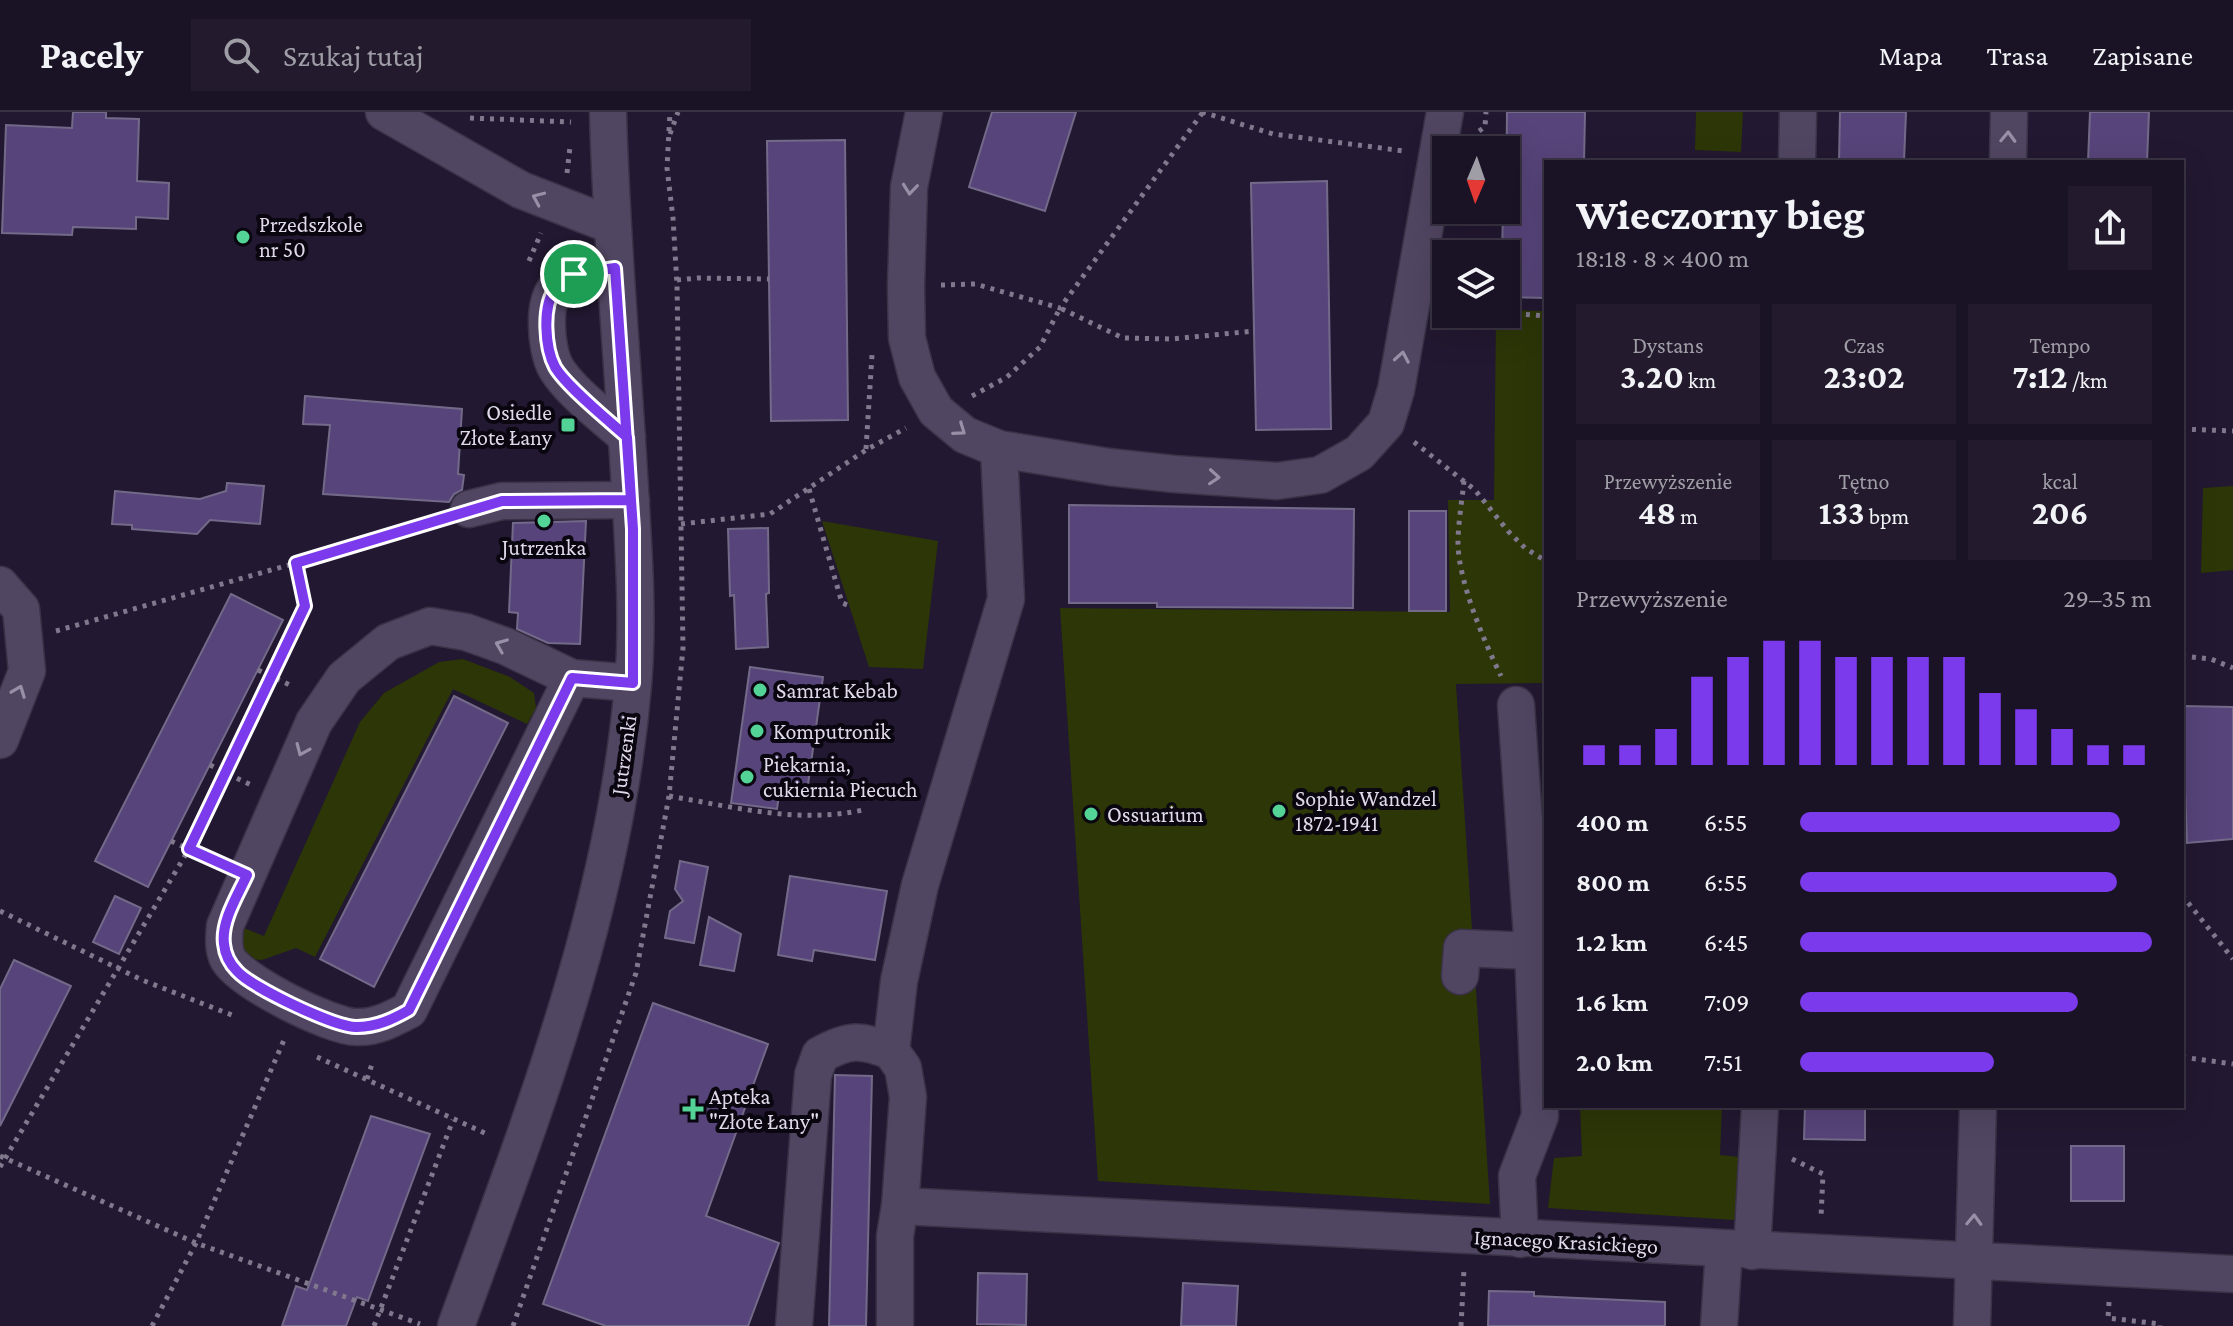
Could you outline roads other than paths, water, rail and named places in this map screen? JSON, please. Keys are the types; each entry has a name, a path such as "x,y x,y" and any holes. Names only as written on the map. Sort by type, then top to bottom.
{"street":[{"path":"384,112 521,190 611,225"},
{"name":"Jutrzenki","path":"440,1318 546,1075 587,946 613,825 633,683 631,500 611,225 608,112"},
{"path":"924,112 909,187 907,338 917,377 936,411 965,435 999,449 1174,474 1277,481 1320,475 1359,453 1386,423 1396,390 1445,112"},
{"path":"1797,160 1798,112"},
{"path":"2008,160 2009,112"},
{"path":"615,268 574,274 556,286 546,304 547,336 555,367 579,394 627,437"},
{"path":"891,1051 899,981 920,885 1006,599 999,449"},
{"path":"469,509 502,501 631,500"},
{"path":"0,585 21,609 27,671 0,740"},
{"path":"572,678 409,1010 387,1023 356,1028 335,1024 250,982 237,972 227,958 225,926 314,722 344,678 388,642 430,626 466,632 505,646 572,678 633,683"},
{"path":"1516,705 1533,951 1540,1116 1517,1176 1520,1239"},
{"path":"1460,976 1462,948 1533,951"},
{"path":"794,1326 813,1075 820,1055 839,1045 856,1041 891,1051 903,1068 908,1097 895,1236 895,1326"},
{"path":"1719,1326 1738,1250 1760,1108"},
{"path":"1972,1326 1978,1108"},
{"name":"Ignacego Krasickiego","path":"900,1206 2233,1274"}],"place":[{"name":"Przedszkole nr 50","path":"243,237"},
{"name":"Osiedle Złote Łany","path":"568,425"},
{"name":"Jutrzenka","path":"544,521"},
{"name":"Samrat Kebab","path":"760,690"},
{"name":"Komputronik","path":"757,731"},
{"name":"Piekarnia, cukiernia Piecuch","path":"747,777"},
{"name":"Sophie Wandzel 1872-1941","path":"1279,811"},
{"name":"Ossuarium","path":"1091,814"},
{"name":"Apteka \"Złote Łany\"","path":"693,1109"}]}
